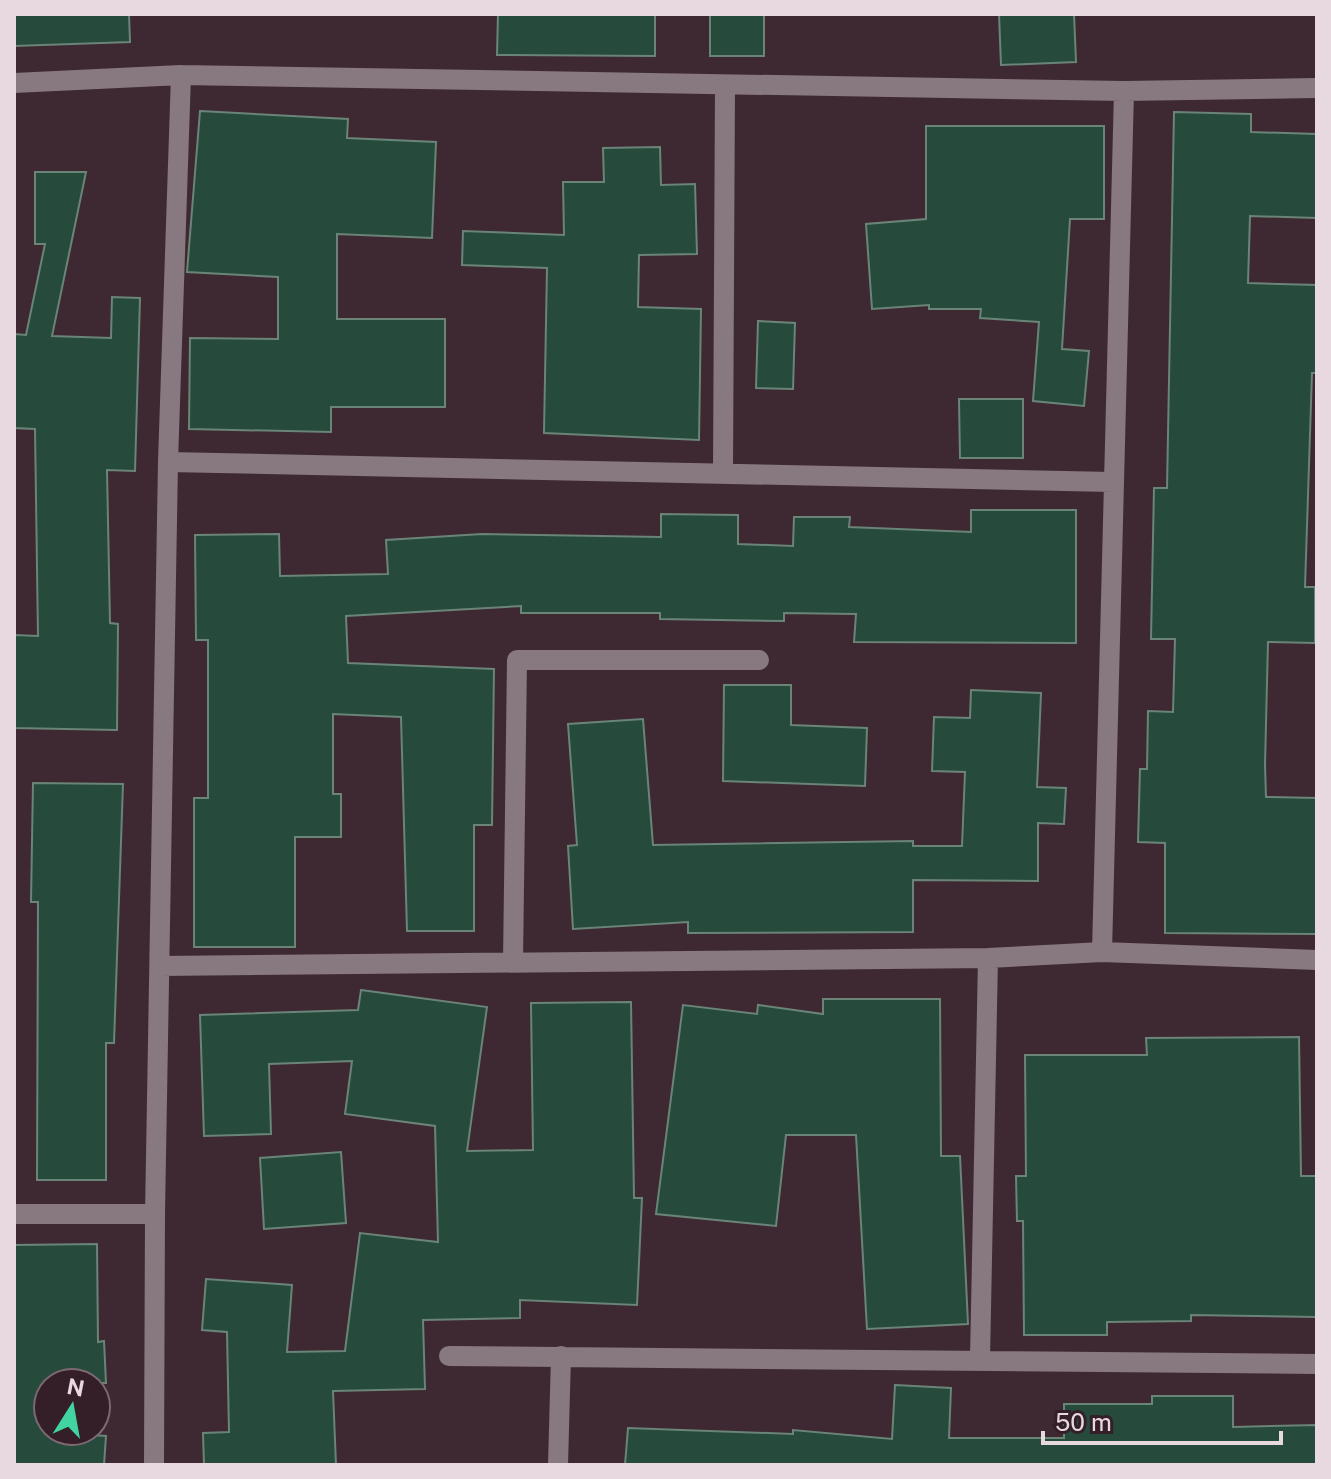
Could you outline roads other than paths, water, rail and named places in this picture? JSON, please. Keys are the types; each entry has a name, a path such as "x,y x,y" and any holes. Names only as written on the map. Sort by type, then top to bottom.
{"street":[{"path":"14,83 181,75 1124,91 1317,88"},
{"path":"154,1465 155,1214 168,462 181,75"},
{"path":"723,472 725,86"},
{"path":"1102,952 1124,91"},
{"path":"168,462 1112,482"},
{"path":"513,962 517,660 759,660"},
{"path":"160,966 988,958 1102,952 1317,960"},
{"path":"980,1359 988,958"},
{"path":"14,1214 155,1214"},
{"path":"449,1356 1317,1364"},
{"path":"558,1465 561,1356"}]}
